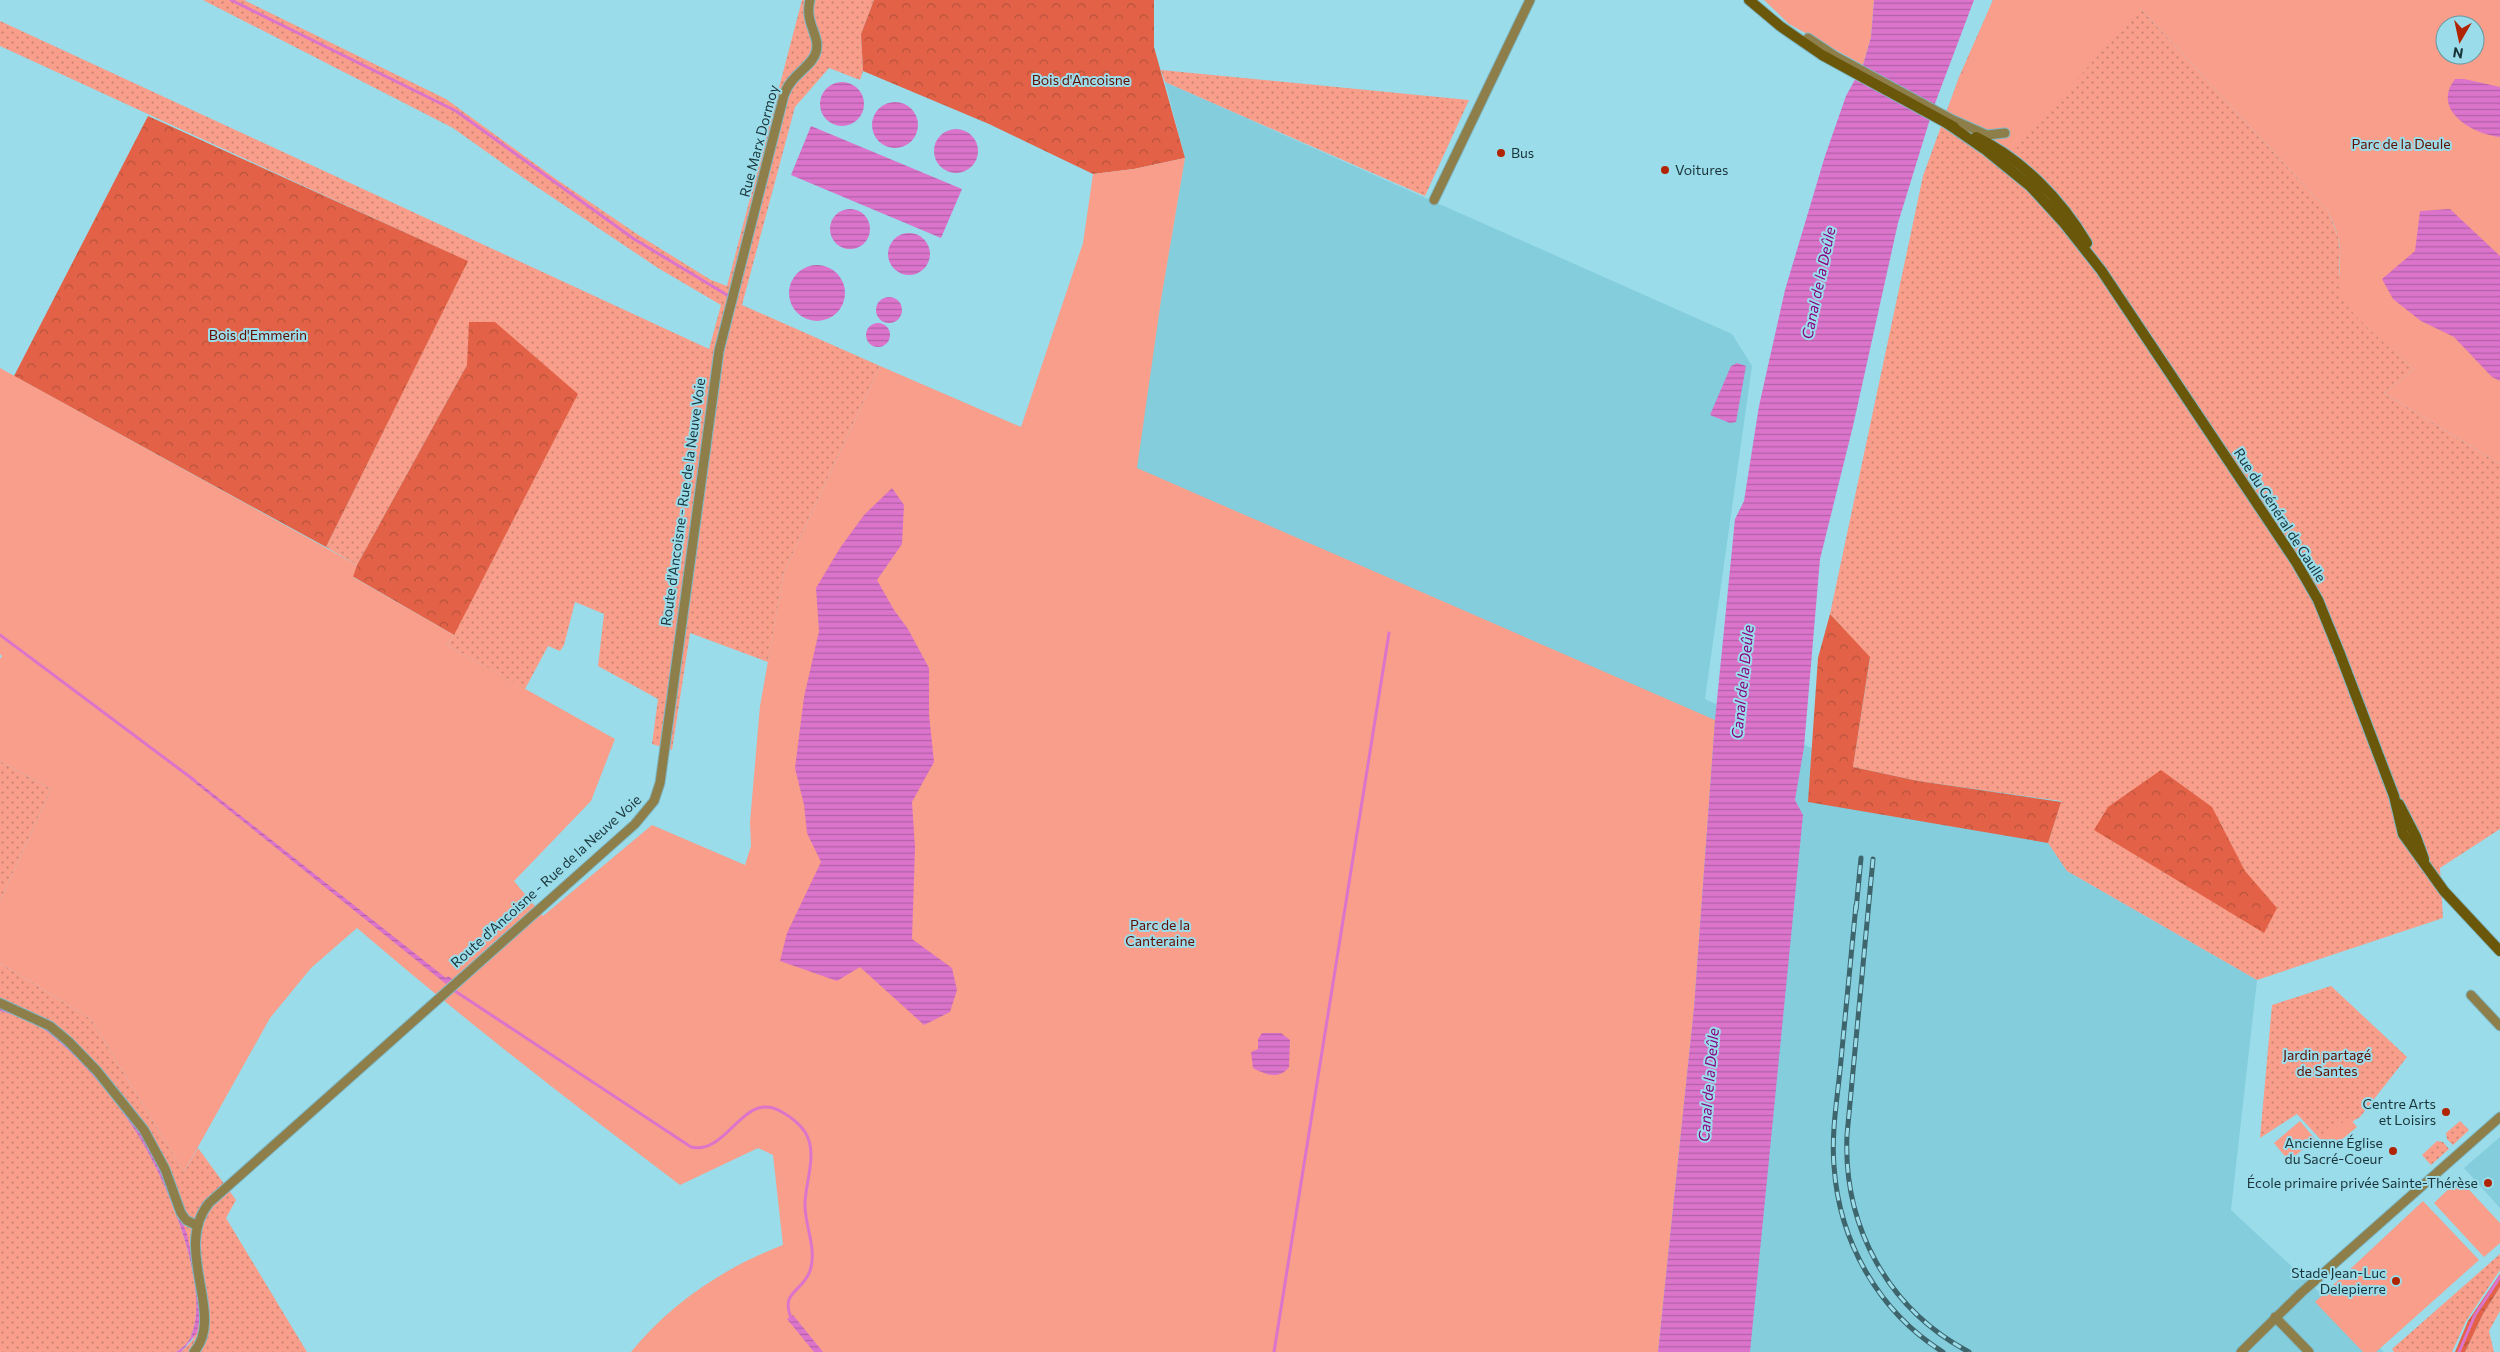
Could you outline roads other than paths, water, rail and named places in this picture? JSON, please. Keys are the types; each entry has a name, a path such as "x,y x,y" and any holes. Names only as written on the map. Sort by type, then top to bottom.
{"street":[{"name":"Rue Marx Dormoy","path":"731,300 784,94 792,78 816,55 816,41 808,18 810,0"},
{"path":"1434,200 1530,0"},
{"name":"Rue du Général de Gaulle","path":"1750,0 1789,33 1999,150 2044,187 2076,226 2101,270 2314,592 2394,796 2414,831 2429,872 2463,913 2500,951"},
{"path":"1808,38 1834,59"},
{"path":"1949,121 1987,135 2005,133"},
{"name":"Route d'Ancoisne - Rue de la Neuve Voie","path":"196,1225 201,1213 215,1196 635,824 654,802 661,775 717,361 731,300"},
{"path":"2471,995 2500,1026"},
{"path":"0,1003 50,1026 94,1067 144,1130 165,1170 181,1214 186,1220 196,1225 194,1243 204,1323 201,1338 194,1352"},
{"path":"2241,1352 2275,1317 2500,1117"},
{"path":"2275,1317 2309,1352"}],"water":[{"name":"Canal de la Deûle","path":"1874,0 1974,0 1934,106 1898,223 1853,426 1820,559 1804,747 1795,800 1803,815 1750,1352 1658,1352 1694,1008 1715,720 1735,519 1744,501 1759,406 1785,290 1825,156 1846,96 1863,65 1871,37"},
{"path":"2455,79 2464,79 2500,87 2500,137 2489,135 2467,126 2451,110 2448,101 2449,90"},
{"path":"838,82 846,82 858,88 864,104 858,120 846,126 838,126 826,120 820,108 820,100 826,88"},
{"path":"895,102 908,106 914,112 918,125 914,138 908,144 895,148 882,144 876,138 872,125 876,112 882,106"},
{"path":"811,126 962,189 941,238 791,175"},
{"path":"960,129 972,135 977,142 977,160 972,167 965,172 952,173 944,170 937,163 934,147 937,139 944,132"},
{"path":"850,209 864,215 870,229 864,243 850,249 836,243 830,229 836,215"},
{"path":"2450,209 2500,256 2500,381 2492,377 2454,337 2421,321 2393,299 2382,279 2415,251 2420,211"},
{"path":"905,233 913,233 924,239 930,254 924,269 913,275 905,275 894,269 888,258 888,250 894,239"},
{"path":"811,265 823,265 833,269 841,277 845,293 841,309 833,317 823,321 811,321 801,317 793,309 789,299 789,287 793,277 801,269"},
{"path":"889,297 898,301 902,310 898,319 889,323 880,319 876,310 880,301"},
{"path":"878,323 883,324 889,330 889,340 883,346 878,347 873,346 867,340 866,335 867,330 873,324"},
{"path":"1737,363 1746,366 1736,422 1730,423 1710,415 1731,366"},
{"path":"892,488 904,505 902,544 877,580 894,610 908,629 929,668 929,714 934,762 912,802 915,848 912,939 952,968 957,990 950,1012 924,1025 860,967 837,981 780,961 787,933 821,862 807,833 804,805 795,768 804,697 819,631 816,588 840,548 864,515"},
{"path":"192,777 446,978 448,976 452,979 446,984 190,779"},
{"path":"0,1006 30,1021 0,1011"},
{"path":"37,1024 53,1032 87,1065 137,1125 162,1169 187,1234 197,1283 200,1316 197,1333 181,1352 176,1352 190,1339 196,1314 195,1289 191,1261 172,1204 161,1177 129,1121 96,1079 71,1052"},
{"path":"1262,1033 1281,1033 1290,1040 1289,1067 1281,1074 1267,1074 1253,1068 1251,1052 1258,1049 1258,1039"},
{"path":"793,1315 823,1352 814,1352 787,1319"}],"waterway":[{"path":"231,0 456,111 634,239 727,295"},
{"path":"1274,1352 1389,633"},
{"path":"0,635 194,780"},
{"path":"455,991 691,1147 704,1147 715,1142 746,1115 757,1109 768,1107 792,1118 805,1132 811,1150 805,1207 812,1247 810,1271 802,1284 793,1293 788,1303 792,1320"},
{"path":"2459,1352 2475,1315 2500,1277"}],"railway":[{"path":"1856,910 1861,858"},
{"path":"1873,859 1847,1135 1848,1169 1853,1202 1862,1233 1876,1262 1894,1289 1915,1313 1940,1334 1969,1352"},
{"path":"1856,905 1834,1126 1833,1153 1837,1194 1844,1222 1854,1248 1866,1272 1882,1296 1920,1336 1943,1352"}],"place":[{"name":"Bus","path":"1501,153"},
{"name":"Voitures","path":"1665,170"},
{"name":"Centre Arts et Loisirs","path":"2446,1112"},
{"name":"Ancienne Église du Sacré-Coeur","path":"2393,1151"},
{"name":"École primaire privée Sainte-Thérèse","path":"2488,1183"},
{"name":"Stade Jean-Luc Delepierre","path":"2396,1281"}],"park label":[{"name":"Bois d'Ancoisne","path":"1081,80"},
{"name":"Parc de la Deule","path":"2401,144"},
{"name":"Bois d'Emmerin","path":"258,335"},
{"name":"Parc de la Canteraine","path":"1160,934"},
{"name":"Jardin partagé de Santes","path":"2327,1064"}]}
